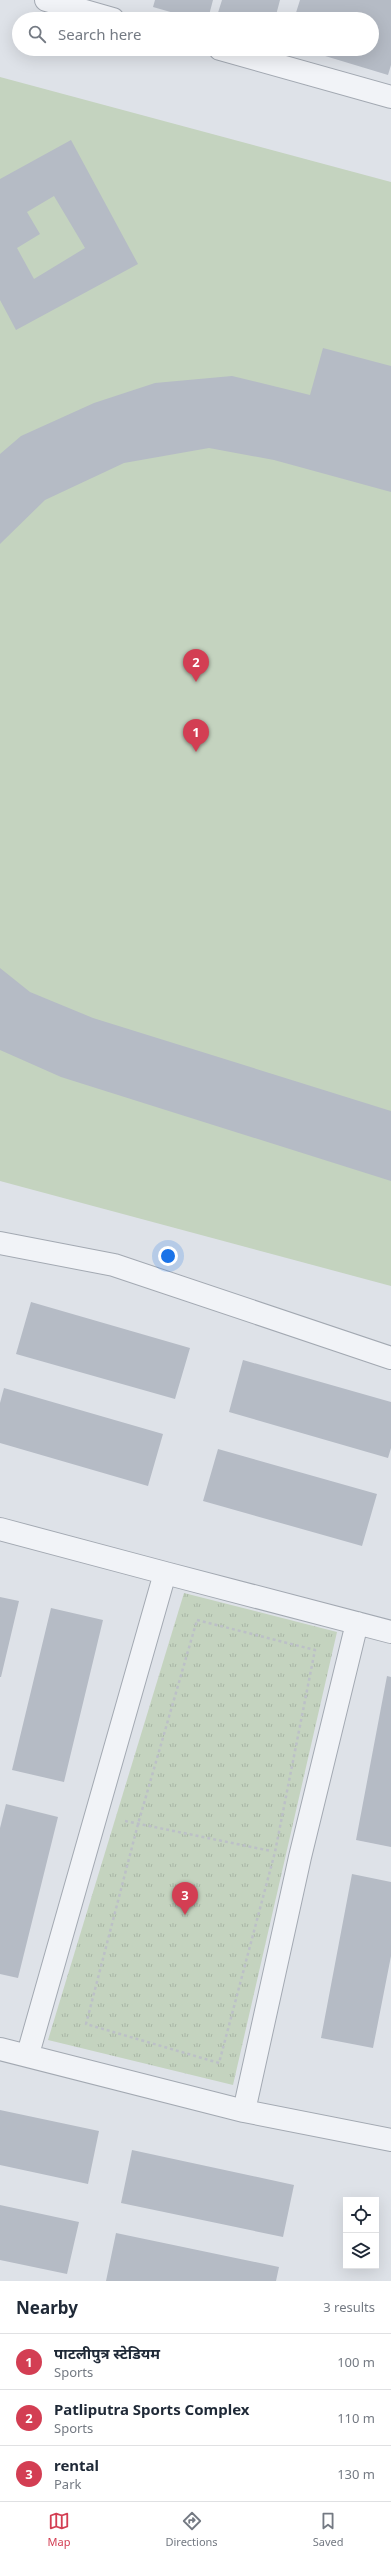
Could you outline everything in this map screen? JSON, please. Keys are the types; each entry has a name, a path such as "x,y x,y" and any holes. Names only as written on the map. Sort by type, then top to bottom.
{"street":[{"path":"48,0 89,12"},
{"path":"245,56 391,97"},
{"path":"0,1243 114,1265 391,1358"},
{"path":"0,1530 391,1632"},
{"path":"28,2054 165,1573"},
{"path":"244,2111 300,1857 357,1623"},
{"path":"0,2049 28,2054 244,2111 391,2140"}],"path":[{"path":"197,1620 315,1650 275,1852 220,2063 86,2024 138,1824 197,1620"},
{"path":"95,1815 300,1857"}],"green space":[{"path":"0,77 391,182 391,1286 0,1181"},
{"path":"184,1593 337,1632 233,2085 48,2040"}],"building":[{"path":"155,0 213,0 210,12 170,12 153,7"},
{"path":"222,0 280,0 277,12 218,12"},
{"path":"300,0 391,0 391,65 388,75 325,56 379,56 379,12 296,12"},
{"path":"71,140 138,264 16,330 0,300 0,179","holes":["54,196 85,248 34,279 17,248 40,234 27,212"]},
{"path":"323,348 391,366 391,492 274,460 209,448 124,463 45,500 0,544 0,454 21,436 94,403 155,383 232,376 310,395"},
{"path":"0,968 30,992 93,1018 391,1111 391,1181 61,1077 0,1050"},
{"path":"31,1302 190,1348 175,1399 16,1354"},
{"path":"243,1360 391,1402 391,1448 388,1458 229,1412"},
{"path":"4,1388 163,1434 148,1486 0,1443 0,1403"},
{"path":"218,1449 377,1494 362,1546 203,1501"},
{"path":"0,1597 19,1601 1,1677 0,1677"},
{"path":"51,1608 103,1620 64,1782 12,1770"},
{"path":"387,1676 391,1677 391,1847 356,1840"},
{"path":"6,1804 58,1817 18,1978 0,1974 0,1828"},
{"path":"352,1874 391,1882 391,1956 373,2048 321,2038"},
{"path":"0,2110 99,2131 88,2184 0,2165"},
{"path":"132,2150 294,2185 283,2237 121,2203"},
{"path":"0,2205 79,2222 67,2274 0,2260"},
{"path":"116,2233 279,2267 276,2281 106,2281"}],"place":[{"name":"Patliputra Sports Complex","path":"196,682"},
{"name":"पाटलीपुत्र स्टेडियम","path":"196,752"},
{"name":"rental","path":"185,1915"}]}
